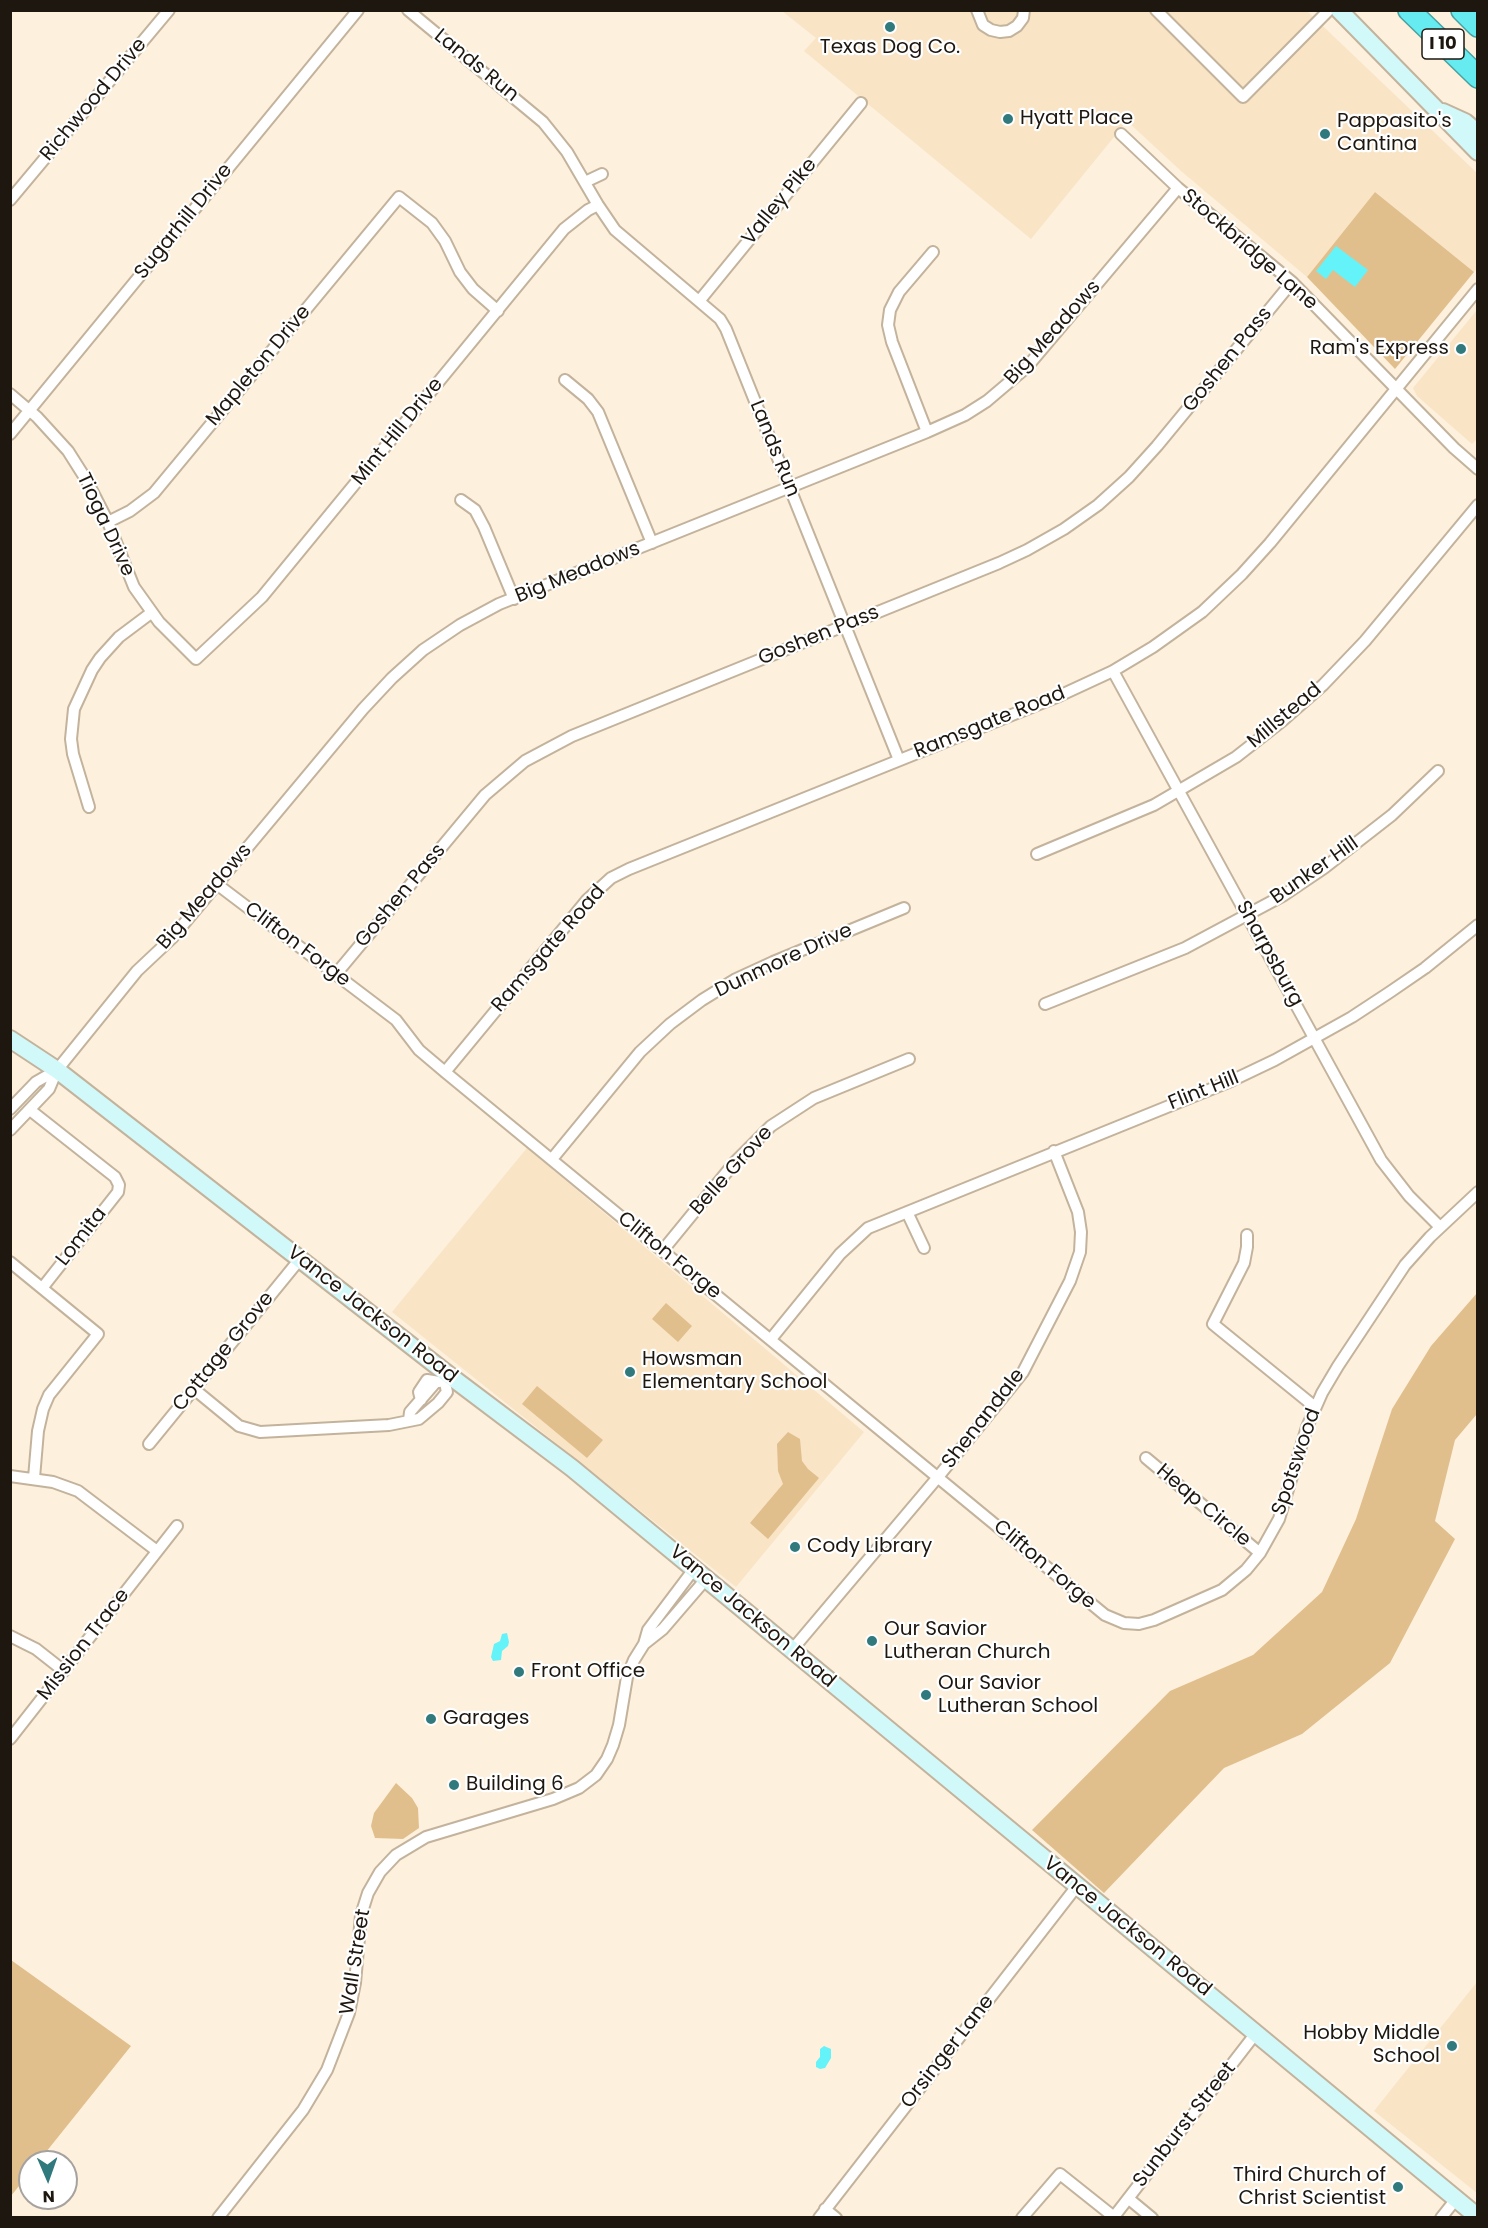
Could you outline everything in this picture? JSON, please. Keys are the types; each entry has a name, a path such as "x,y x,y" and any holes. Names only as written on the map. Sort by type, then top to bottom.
{"highway":[{"name":"I 10","path":"1409,10 1478,77"},
{"name":"I 10","path":"1462,10 1478,26"}],"main road":[{"path":"1339,10 1478,152"},
{"path":"1434,108 1465,122 1478,132"},
{"name":"Vance Jackson Road","path":"10,1039 57,1070 300,1259 444,1380 572,1468 1478,2217"}],"street":[{"name":"Richwood Drive","path":"10,200 15,187 169,10"},
{"name":"Sugarhill Drive","path":"10,434 358,10"},
{"name":"Lands Run","path":"408,10 543,122 567,152 615,230 720,318 899,760"},
{"path":"977,10 983,25 1000,32 1010,31 1017,26 1023,18 1024,10"},
{"path":"1156,10 1243,97 1329,10"},
{"name":"Valley Pike","path":"700,300 861,104"},
{"name":"Stockbridge Lane","path":"1121,134 1178,188 1292,282 1478,469"},
{"path":"585,182 602,174"},
{"name":"Big Meadows","path":"10,1130 49,1089 57,1070 137,971 172,938 218,885 363,709 423,650 460,625 514,598 927,432 964,415 987,401 1021,373 1178,188"},
{"name":"Mapleton Drive","path":"108,522 130,511 154,493 399,196 432,223 445,241 460,272 473,289 498,310"},
{"name":"Mint Hill Drive","path":"196,659 262,597 564,229 598,205"},
{"path":"927,432 892,342 888,325 890,310 899,292 933,252"},
{"name":"Goshen Pass","path":"336,974 485,795 525,761 572,736 1027,550 1064,530 1098,505 1129,477 1292,282"},
{"name":"Ramsgate Road","path":"445,1072 587,900 611,878 1059,696 1113,671 1153,648 1202,612 1242,574 1478,289"},
{"path":"565,380 588,399 598,412 652,543"},
{"name":"Tioga Drive","path":"10,394 30,410 68,451 108,522 126,571 151,613 196,659"},
{"path":"461,500 475,510 514,598"},
{"name":"Millstead","path":"1037,854 1132,815 1179,791 1236,757 1282,721 1323,685 1365,641 1478,505"},
{"path":"89,807 73,754 71,739 74,709 100,658 119,637 151,613"},
{"name":"Sharpsburg","path":"1113,671 1390,1173 1440,1227"},
{"name":"Bunker Hill","path":"1045,1004 1185,948 1284,895 1324,868 1392,815 1438,771"},
{"name":"Clifton Forge","path":"218,885 396,1020 419,1050 445,1072 1106,1615 1124,1623"},
{"name":"Dunmore Drive","path":"552,1159 640,1052 670,1024 702,1000 736,979 773,962 904,908"},
{"name":"Flint Hill","path":"771,1339 853,1241 868,1228 1231,1081 1275,1060 1390,992 1425,968 1478,925"},
{"name":"Belle Grove","path":"663,1250 735,1162 771,1126 814,1098 909,1059"},
{"name":"Big Meadows","path":"10,1109 36,1082 57,1070"},
{"name":"Lomita","path":"30,1110 115,1177 119,1185 118,1192 43,1287"},
{"name":"Shenandale","path":"792,1650 1023,1372 1075,1272 1080,1252 1080,1222 1074,1200 1054,1151"},
{"name":"Spotswood","path":"1124,1623 1139,1624 1154,1620 1222,1590 1246,1570 1260,1553 1279,1519 1315,1407 1338,1366 1405,1265 1440,1227 1478,1192"},
{"path":"907,1212 924,1248"},
{"path":"1247,1234 1248,1247 1244,1263 1213,1324 1315,1407"},
{"name":"Cottage Grove","path":"148,1444 300,1259"},
{"path":"10,1262 98,1334 49,1395 38,1431 34,1478"},
{"path":"194,1389 239,1426 260,1432 388,1425 419,1419 447,1392 444,1380 427,1380 419,1392 421,1400 410,1412 409,1420"},
{"name":"Heap Circle","path":"1146,1458 1260,1553"},
{"path":"10,1476 53,1482 78,1491 158,1551"},
{"name":"Mission Trace","path":"10,1739 177,1526"},
{"name":"Wall Street","path":"218,2217 303,2110 327,2070 349,2013 355,1983 361,1915 369,1893 381,1872 406,1848 426,1837 553,1799 579,1788 596,1775 613,1745 619,1725 627,1677 644,1644 648,1630 700,1574"},
{"path":"10,1636 36,1649 64,1671"},
{"name":"Orsinger Lane","path":"822,2213 1077,1886"},
{"name":"Sunburst Street","path":"1114,2217 1256,2033"},
{"path":"1022,2217 1060,2174 1114,2217"},
{"path":"1129,2199 1152,2217"},
{"path":"1441,2217 1456,2199"},
{"path":"822,2213 836,2217"}],"shaded area":[{"path":"782,11 1307,11 1477,173 1477,268 1474,272 1375,192 1307,277 1181,171 1127,121 1031,239 804,51 816,38"},
{"path":"1375,192 1474,272 1395,369 1307,277"},
{"name":"Ram's Express","path":"1477,310 1478,438 1472,444 1417,396 1413,388"},
{"name":"Howsman Elementary School","path":"527,1148 864,1432 736,1587 392,1312"},
{"path":"1477,1293 1477,1414 1455,1440 1435,1521 1455,1539 1390,1663 1302,1734 1224,1768 1104,1893 1032,1830 1170,1691 1253,1655 1322,1592 1356,1519 1392,1409 1431,1346"},
{"path":"666,1303 692,1326 678,1342 652,1319"},
{"path":"537,1386 603,1440 587,1458 522,1404"},
{"path":"788,1432 800,1439 802,1461 819,1478 768,1539 750,1523 783,1484 778,1471 777,1444"},
{"path":"396,1783 412,1798 418,1808 419,1828 403,1839 375,1838 371,1826 374,1813"},
{"path":"11,1960 131,2046 48,2150 18,2150 18,2187 11,2196"},
{"name":"Hobby Middle School","path":"1477,1982 1477,2193 1374,2111"}],"water":[{"path":"1336,246 1368,270 1355,287 1333,270 1326,279 1316,271"},
{"path":"507,1633 509,1642 502,1651 501,1660 493,1661 491,1657 494,1644 500,1641 502,1634"},
{"path":"824,2046 831,2049 831,2058 825,2068 820,2069 816,2067 816,2062 820,2057 820,2049"}],"place":[{"name":"Texas Dog Co.","path":"890,27"},
{"name":"Hyatt Place","path":"1008,119"},
{"name":"Pappasito's Cantina","path":"1325,134"},
{"name":"Ram's Express","path":"1461,349"},
{"name":"Howsman Elementary School","path":"630,1372"},
{"name":"Cody Library","path":"795,1547"},
{"name":"Our Savior Lutheran Church","path":"872,1641"},
{"name":"Front Office","path":"519,1672"},
{"name":"Our Savior Lutheran School","path":"926,1695"},
{"name":"Garages","path":"431,1719"},
{"name":"Building 6","path":"454,1785"},
{"name":"Hobby Middle School","path":"1452,2046"},
{"name":"Third Church of Christ Scientist","path":"1398,2187"}]}
